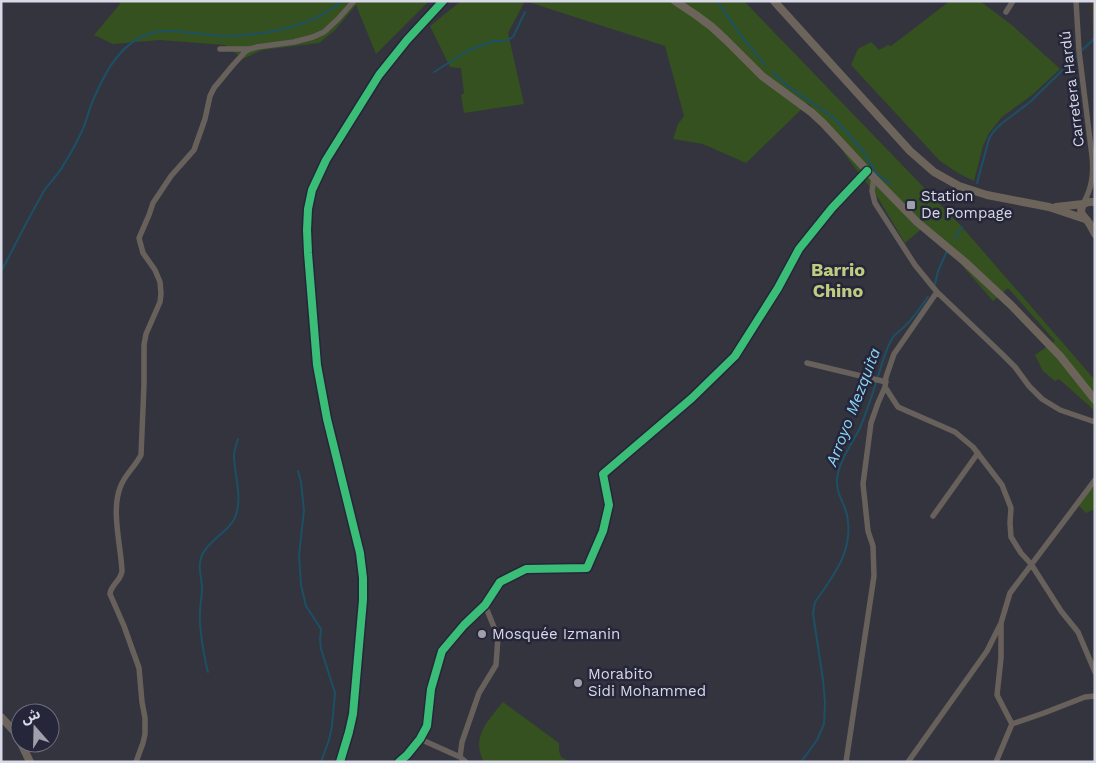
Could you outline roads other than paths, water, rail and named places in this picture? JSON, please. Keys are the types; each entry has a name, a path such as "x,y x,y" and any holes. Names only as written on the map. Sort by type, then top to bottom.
{"street":[{"path":"220,49 250,49 319,36 354,1"},
{"path":"340,762 353,714 363,600 363,578 360,553 327,419 318,365 308,253 308,209 312,190 326,160 379,75 443,1"},
{"path":"675,1 704,21 762,76 823,123 918,222 1011,305 1060,356 1095,400"},
{"path":"774,1 910,150 934,172 959,186 974,191 1049,207 1089,219"},
{"path":"1006,12 1013,1"},
{"name":"Carretera Hardú","path":"1076,1 1079,51 1094,176 1083,204"},
{"path":"136,762 145,734 139,668 110,594 111,589 122,575 122,558 116,509 117,494 140,455 144,345 146,334 160,302 160,282 155,270 143,253 139,238 153,203 171,176 194,150 214,88 245,52 250,49"},
{"path":"399,762 420,739 427,726 431,689 442,651 464,625 485,605 500,582 526,569 587,568 603,531 610,504 603,474 692,398 735,356 778,288 799,249 832,208 867,171"},
{"path":"874,178 872,191 875,204 915,265 937,292 1015,367 1042,399 1060,410 1095,422"},
{"path":"1049,207 1095,202"},
{"path":"1083,204 1081,214 1089,219 1095,234"},
{"path":"846,762 874,576 873,546 868,530 863,484 871,423 886,384 896,349 937,292"},
{"path":"807,364 886,384 898,406 955,432 973,446 1002,485 1011,508 1011,537 1031,564 1060,611 1078,632 1095,672"},
{"path":"933,516 978,453"},
{"path":"908,762 987,651 1001,623 1010,593 1095,480"},
{"path":"460,757 462,742 480,693 496,664 498,637 485,605"},
{"path":"1001,623 1001,658 996,695 1012,724"},
{"path":"996,762 1012,724 1085,697 1095,696"},
{"path":"1,717 10,727"},
{"path":"420,739 460,757 466,762"}],"waterway":[{"path":"1,272 44,191 60,171 76,143 105,75 124,49 141,37 160,31 214,36 239,36 270,32 302,24 330,10 342,1"},
{"path":"717,1 739,33 765,65"},
{"path":"434,72 469,50 494,41 506,41 513,37 525,12"},
{"path":"1080,52 1095,38"},
{"path":"977,183 989,139 993,132 1030,102 1077,56"},
{"path":"772,72 789,87 834,118 863,151 876,173 891,184"},
{"path":"955,238 962,227"},
{"path":"935,284 938,271 947,251"},
{"name":"Arroyo Mezquita","path":"801,762 817,740 824,724 823,680 813,613 815,602 841,562 848,540 847,515 838,489 838,472 862,423 891,341 913,318 928,297"},
{"path":"208,672 200,624 202,589 200,563 205,549 230,526 236,515 238,493 234,457 238,439"},
{"path":"298,471 304,510 299,555 301,585 306,606 321,629 321,649 335,693 332,726 321,762"}],"place":[{"name":"Station De Pompage","path":"911,205"},
{"name":"Mosquée Izmanin","path":"482,634"},
{"name":"Morabito Sidi Mohammed","path":"578,683"}],"district":[{"name":"Barrio Chino","path":"838,279"}]}
